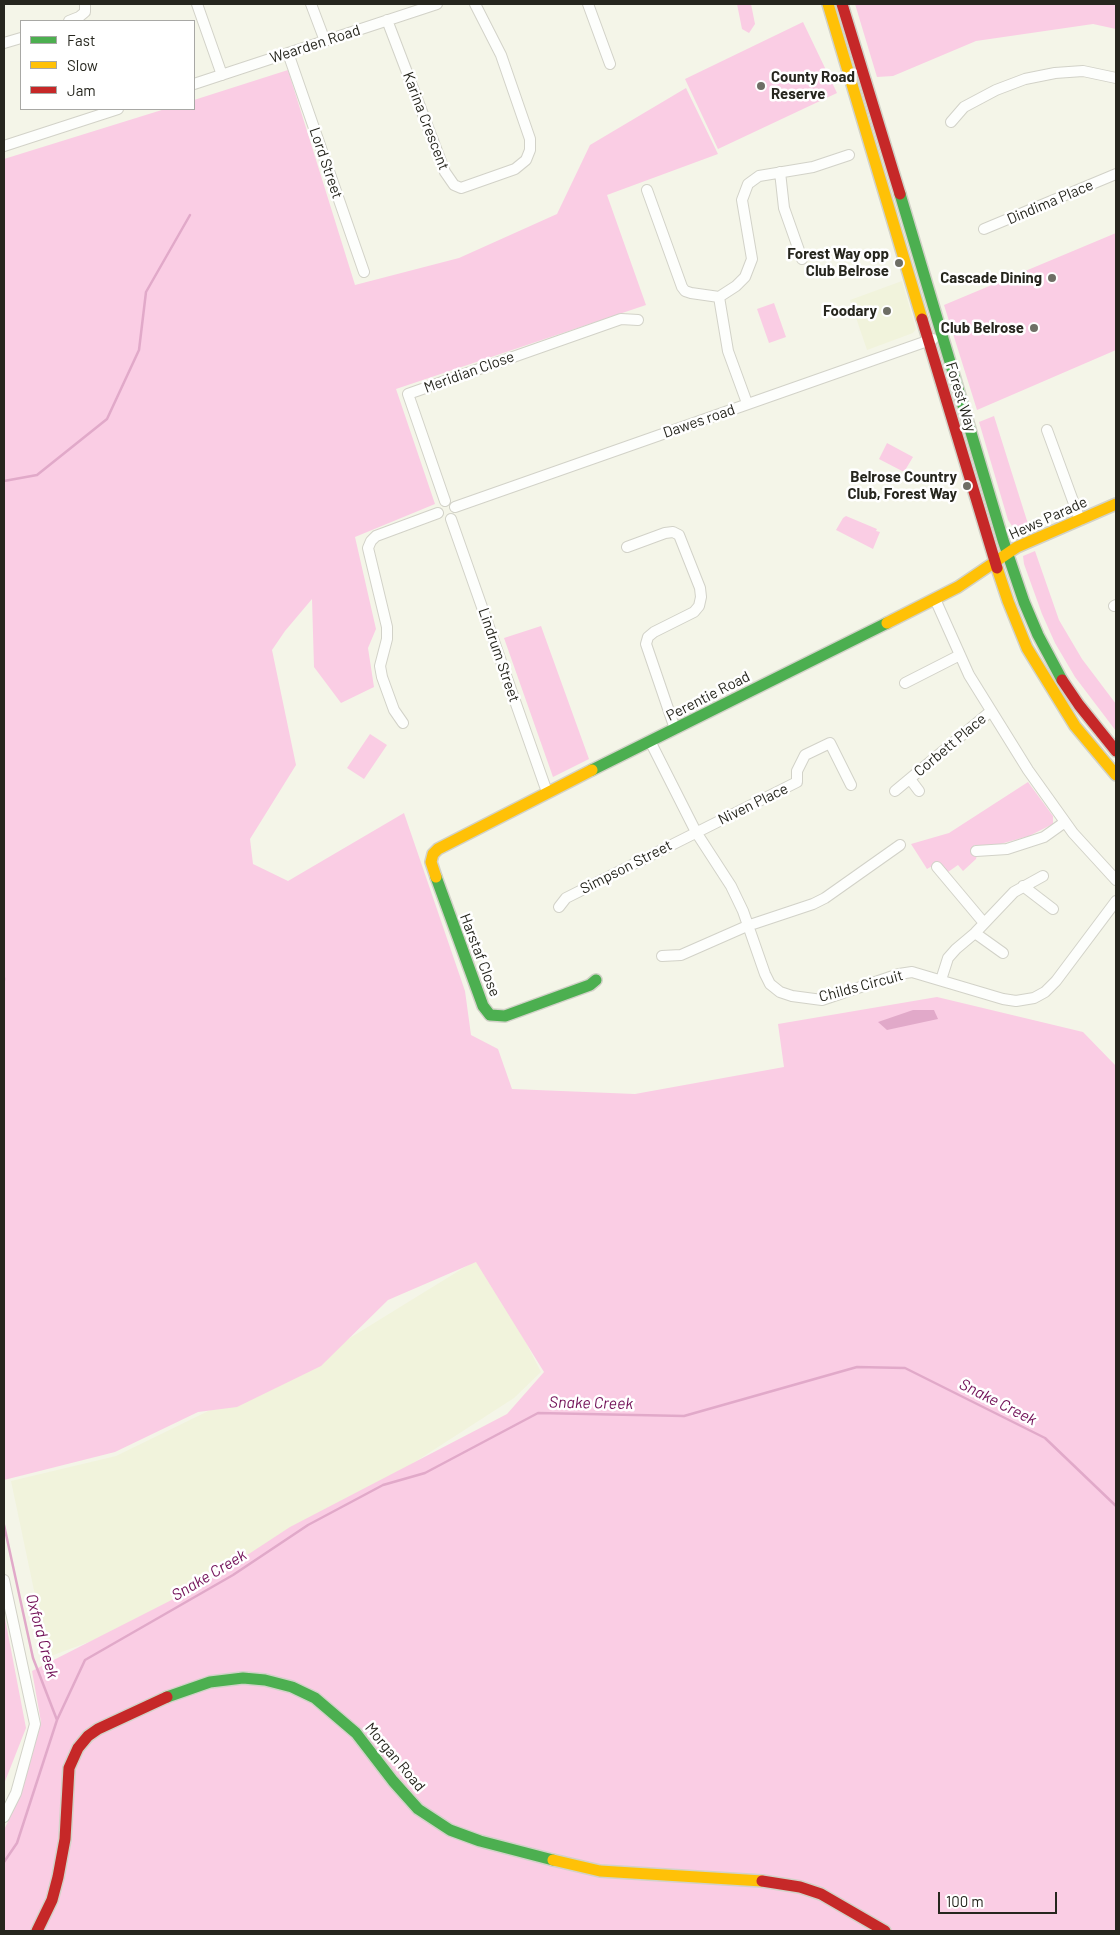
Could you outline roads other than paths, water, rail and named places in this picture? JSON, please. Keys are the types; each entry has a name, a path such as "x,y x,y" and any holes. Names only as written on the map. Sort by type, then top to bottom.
{"street":[{"path":"72,20 85,12 85,4"},
{"path":"197,4 222,75"},
{"path":"311,4 325,41"},
{"name":"Wearden Road","path":"195,84 388,20 413,8 437,4"},
{"name":"Karina Crescent","path":"388,20 445,172 454,186 461,188 515,169 526,160 530,150 530,139 501,55 475,4"},
{"path":"588,4 610,64"},
{"name":"Forest Way","path":"828,4 995,562 1016,624 1034,662 1075,726 1116,775"},
{"name":"Forest Way","path":"842,4 1007,552 1031,620 1056,670 1079,705 1116,751"},
{"path":"4,43 20,38"},
{"name":"Lord Street","path":"288,53 364,272"},
{"path":"951,122 964,106 996,90 1026,79 1056,73 1083,71 1116,78"},
{"path":"4,146 115,110"},
{"path":"647,190 682,287 685,291 691,293 719,297 736,286 744,277 752,259 742,213 742,200 744,191 753,179 769,173 814,167 849,155"},
{"path":"780,172 784,208 802,259"},
{"name":"Dindima Place","path":"984,229 1116,174"},
{"path":"719,297 728,351 747,404"},
{"name":"Meridian Close","path":"444,501 408,394 621,319 638,320"},
{"name":"Dawes road","path":"456,507 942,336"},
{"path":"1047,430 1080,520"},
{"path":"444,501 452,502 456,507 455,514 451,519 444,518 438,513 438,507 444,501"},
{"name":"Hews Parade","path":"995,562 1007,552 1116,504"},
{"path":"404,723 394,710 382,677 380,666 387,639 387,628 368,548 376,536 438,513"},
{"name":"Lindrum Street","path":"451,519 547,792"},
{"path":"627,547 666,533 673,532 679,535 700,588 699,606 694,612 654,632 648,637 646,644 675,729"},
{"name":"Perentie Road","path":"433,854 438,849 547,792 935,599 958,587 995,562"},
{"path":"935,599 969,675 1028,770 1066,822 1116,880"},
{"path":"906,683 960,655"},
{"name":"Corbett Place","path":"895,792 991,710"},
{"name":"Childs Circuit","path":"650,741 696,832 731,886 765,974 770,984 780,992 792,996 822,1000 899,974 912,972 1003,999 1016,1001 1034,998 1045,992 1056,981 1116,901"},
{"name":"Niven Place","path":"696,832 797,782 797,771 805,756 830,743 851,785"},
{"name":"Corbett Place","path":"910,779 920,791"},
{"path":"976,851 1007,848 1044,837 1066,822"},
{"name":"Simpson Street","path":"559,907 566,898 696,832"},
{"path":"662,956 681,956 748,926 826,898 900,845"},
{"name":"Harstaf Close","path":"433,854 431,862 440,892 482,1006 490,1015 505,1016 590,985 596,980"},
{"path":"937,867 984,923"},
{"path":"941,980 948,958 956,949 975,933 1014,892 1043,876"},
{"path":"1023,886 1053,909"},
{"path":"975,933 1003,953"},
{"path":"4,1580 35,1724 16,1794 4,1817"},
{"name":"Morgan Road","path":"37,1931 52,1900 58,1877 65,1839 69,1768 78,1748 88,1736 103,1726 171,1695 210,1682 243,1678 265,1680 292,1687 328,1707 356,1733 407,1797 433,1820 450,1830 480,1841 600,1871 776,1882 800,1887 839,1903 885,1931"}],"waterway":[{"name":"Oxford Creek","path":"4,481 37,475 107,419 139,350 146,292 190,215"},
{"name":"Snake Creek","path":"57,1720 85,1660 233,1575 308,1525 383,1485 425,1473 538,1413 684,1416 857,1367 905,1368 1045,1438 1116,1506"},
{"name":"Oxford Creek","path":"4,1525 33,1658 57,1720 17,1843 4,1862"}],"place":[{"name":"County Road Reserve","path":"761,86"},
{"name":"Forest Way opp Club Belrose","path":"899,263"},
{"name":"Cascade Dining","path":"1052,278"},
{"name":"Foodary","path":"887,311"},
{"name":"Club Belrose","path":"1034,328"},
{"name":"Belrose Country Club, Forest Way","path":"967,486"}]}
